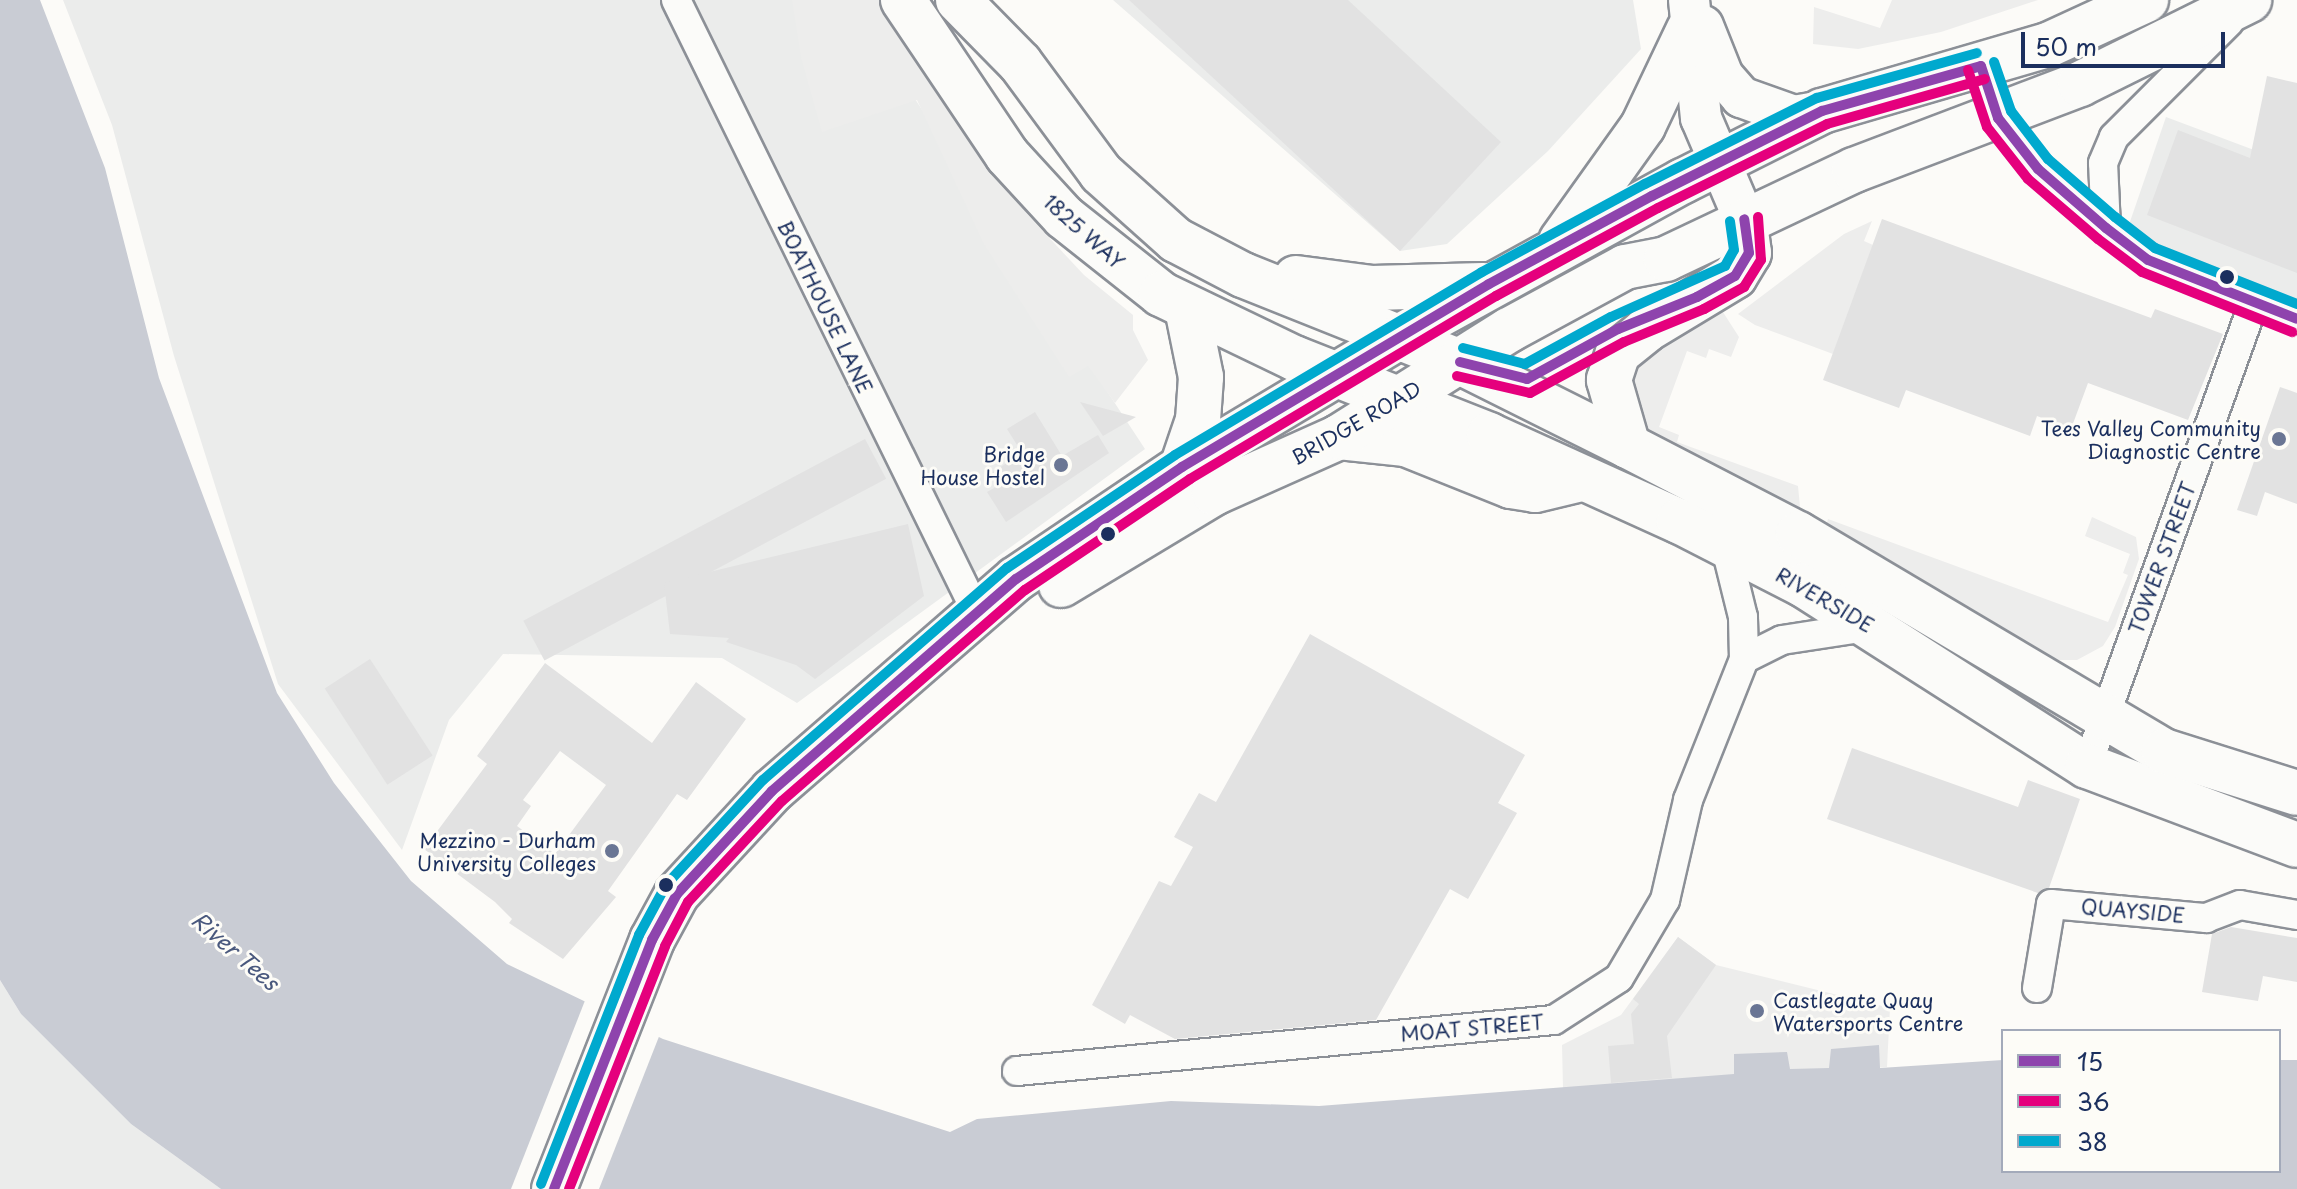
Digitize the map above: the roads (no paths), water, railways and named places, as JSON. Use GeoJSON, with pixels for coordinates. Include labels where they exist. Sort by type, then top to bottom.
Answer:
{"type":"FeatureCollection","features":[{"type":"Feature","properties":{"kind":"main road","name":"1825 WAY"},"geometry":{"type":"LineString","coordinates":[[903,0],[1007,155],[1045,197],[1119,265],[1187,308],[1341,375]]}},
{"type":"Feature","properties":{"kind":"main road"},"geometry":{"type":"LineString","coordinates":[[958,0],[1020,63],[1101,173],[1176,240],[1243,275],[1399,337]]}},
{"type":"Feature","properties":{"kind":"main road","name":"BRIDGE ROAD"},"geometry":{"type":"LineString","coordinates":[[554,1189],[633,986],[677,894],[761,802],[1016,579],[1182,467],[1341,375],[1399,337],[1489,284],[1722,162],[1822,111],[2048,45],[2146,0]]}},
{"type":"Feature","properties":{"kind":"main road","name":"BRIDGE ROAD"},"geometry":{"type":"LineString","coordinates":[[977,613],[1049,592],[1214,493],[1339,437],[1460,362],[1625,267],[1666,259],[1744,219],[1780,208],[1854,170],[1998,118],[2080,84],[2251,0]]}},
{"type":"Feature","properties":{"kind":"main road"},"geometry":{"type":"LineString","coordinates":[[1553,252],[1643,126],[1690,10]]}},
{"type":"Feature","properties":{"kind":"main road"},"geometry":{"type":"LineString","coordinates":[[1628,446],[1609,380],[1618,353],[1646,330],[1735,276],[1749,253],[1744,219]]}},
{"type":"Feature","properties":{"kind":"main road"},"geometry":{"type":"LineString","coordinates":[[1243,275],[1372,288],[1489,284]]}},
{"type":"Feature","properties":{"kind":"main road"},"geometry":{"type":"LineString","coordinates":[[1182,467],[1198,420],[1201,377],[1187,308]]}},
{"type":"Feature","properties":{"kind":"main road","name":"RIVERSIDE"},"geometry":{"type":"LineString","coordinates":[[1399,337],[1460,362],[1798,534],[2164,751],[2297,793]]}},
{"type":"Feature","properties":{"kind":"main road","name":"RIVERSIDE"},"geometry":{"type":"LineString","coordinates":[[1341,375],[1725,544],[1872,626],[2087,766],[2297,845]]}},
{"type":"Feature","properties":{"kind":"main road"},"geometry":{"type":"LineString","coordinates":[[1339,437],[1406,444],[1511,486],[1535,490],[1581,479]]}},
{"type":"Feature","properties":{"kind":"street","name":"BOATHOUSE LANE"},"geometry":{"type":"LineString","coordinates":[[676,0],[977,613]]}},
{"type":"Feature","properties":{"kind":"street"},"geometry":{"type":"LineString","coordinates":[[2106,228],[2103,163],[2114,137],[2251,0]]}},
{"type":"Feature","properties":{"kind":"street"},"geometry":{"type":"LineString","coordinates":[[1690,10],[1723,76],[1741,97],[1794,116],[1822,111]]}},
{"type":"Feature","properties":{"kind":"street"},"geometry":{"type":"LineString","coordinates":[[1690,10],[1701,118],[1744,219]]}},
{"type":"Feature","properties":{"kind":"street"},"geometry":{"type":"LineString","coordinates":[[1981,66],[1998,118],[2038,169],[2106,228],[2148,260],[2297,319]]}},
{"type":"Feature","properties":{"kind":"street","name":"TOWER STREET"},"geometry":{"type":"LineString","coordinates":[[2087,766],[2253,304]]}},
{"type":"Feature","properties":{"kind":"street","name":"MOAT STREET"},"geometry":{"type":"LineString","coordinates":[[1017,1071],[1554,1020],[1619,978],[1665,900],[1688,800],[1744,659],[1743,617],[1725,544]]}},
{"type":"Feature","properties":{"kind":"street"},"geometry":{"type":"LineString","coordinates":[[1744,659],[1782,640],[1872,626]]}},
{"type":"Feature","properties":{"kind":"street","name":"QUAYSIDE"},"geometry":{"type":"LineString","coordinates":[[2037,988],[2051,904],[2206,918],[2240,905],[2297,915]]}},
{"type":"Feature","properties":{"kind":"water","name":"River Tees"},"geometry":{"type":"Polygon","coordinates":[[[0,0],[40,0],[105,168],[159,378],[277,693],[334,783],[411,881],[507,964],[663,1039],[950,1132],[977,1119],[1171,1101],[1319,1106],[1734,1074],[1734,1054],[1787,1052],[1790,1069],[1829,1068],[1831,1049],[1879,1045],[1880,1068],[2001,1060],[2001,1173],[2281,1173],[2281,1060],[2297,1060],[2297,1189],[221,1189],[131,1124],[21,1014],[0,980],[0,0]]]}},
{"type":"Feature","properties":{"kind":"place","name":"Tees Valley Community Diagnostic Centre"},"geometry":{"type":"Point","coordinates":[2279,439]}},
{"type":"Feature","properties":{"kind":"place","name":"Bridge House Hostel"},"geometry":{"type":"Point","coordinates":[1061,465]}},
{"type":"Feature","properties":{"kind":"place","name":"Mezzino - Durham University Colleges"},"geometry":{"type":"Point","coordinates":[612,851]}},
{"type":"Feature","properties":{"kind":"place","name":"Castlegate Quay Watersports Centre"},"geometry":{"type":"Point","coordinates":[1757,1011]}}]}
